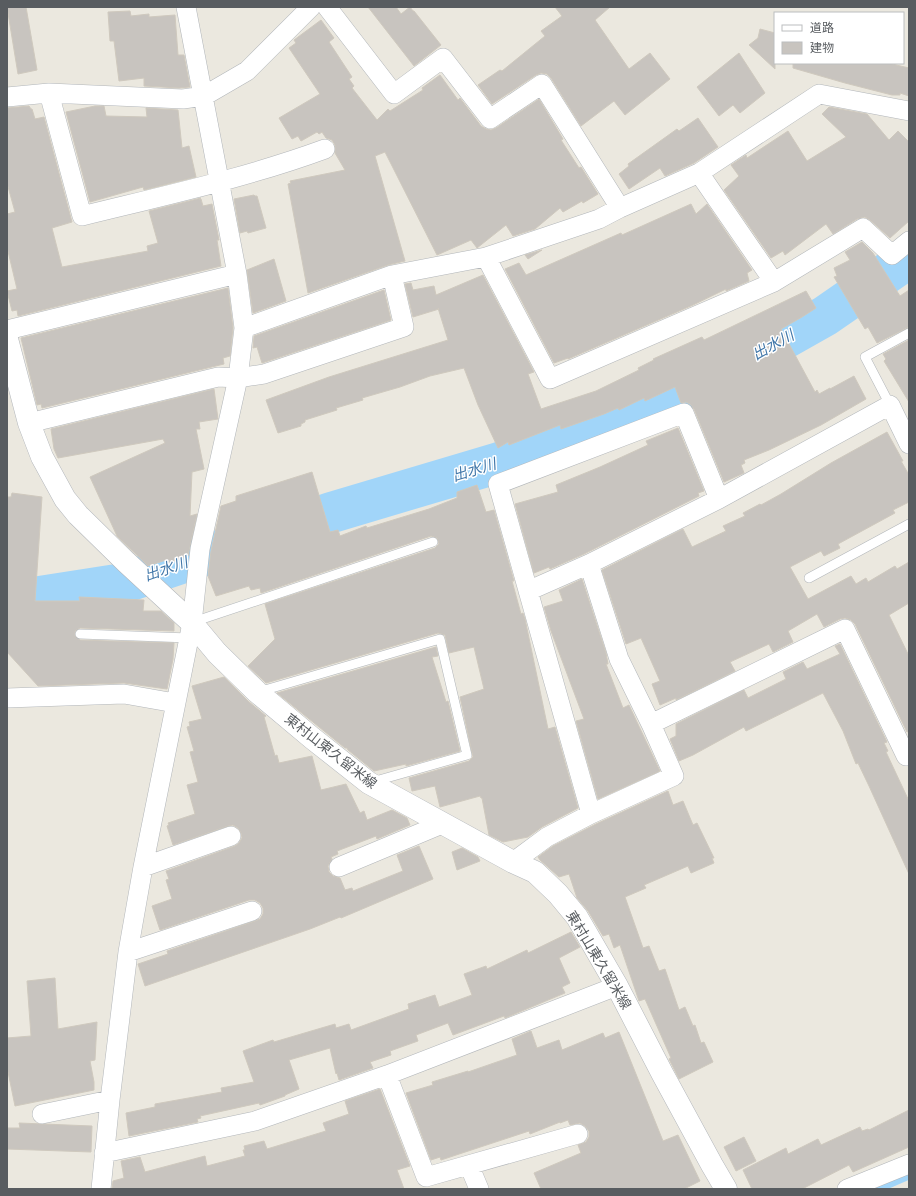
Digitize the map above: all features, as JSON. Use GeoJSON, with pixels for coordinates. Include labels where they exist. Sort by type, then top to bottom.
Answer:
{"type":"FeatureCollection","features":[{"type":"Feature","properties":{"kind":"main road","name":"東村山東久留米線"},"geometry":{"type":"LineString","coordinates":[[7,339],[29,423],[42,457],[65,498],[78,515],[149,583],[190,630],[217,653],[257,692],[368,783],[513,862],[535,872],[558,894],[577,917],[617,986],[694,1132],[726,1189]]}},
{"type":"Feature","properties":{"kind":"street"},"geometry":{"type":"LineString","coordinates":[[101,1189],[128,952],[143,866],[190,630],[199,558],[238,378],[244,328],[237,274],[186,7]]}},
{"type":"Feature","properties":{"kind":"street"},"geometry":{"type":"LineString","coordinates":[[7,95],[49,93],[183,99],[204,96],[247,71],[311,7]]}},
{"type":"Feature","properties":{"kind":"street"},"geometry":{"type":"LineString","coordinates":[[327,7],[394,94],[443,58],[490,119],[542,84],[620,208]]}},
{"type":"Feature","properties":{"kind":"street"},"geometry":{"type":"LineString","coordinates":[[49,93],[82,216],[219,182],[288,162],[325,149]]}},
{"type":"Feature","properties":{"kind":"street"},"geometry":{"type":"LineString","coordinates":[[244,328],[392,275],[486,257],[599,219],[620,208],[699,174],[819,94],[909,111]]}},
{"type":"Feature","properties":{"kind":"street"},"geometry":{"type":"LineString","coordinates":[[699,174],[774,282]]}},
{"type":"Feature","properties":{"kind":"street"},"geometry":{"type":"LineString","coordinates":[[486,257],[550,379],[774,282],[863,228],[892,255],[909,241]]}},
{"type":"Feature","properties":{"kind":"street"},"geometry":{"type":"LineString","coordinates":[[7,330],[237,274]]}},
{"type":"Feature","properties":{"kind":"street"},"geometry":{"type":"LineString","coordinates":[[29,423],[218,377],[238,378],[264,374],[404,327],[392,275]]}},
{"type":"Feature","properties":{"kind":"street"},"geometry":{"type":"LineString","coordinates":[[528,591],[589,564],[719,499],[890,406],[909,444]]}},
{"type":"Feature","properties":{"kind":"street"},"geometry":{"type":"LineString","coordinates":[[591,814],[498,484],[684,413],[719,499]]}},
{"type":"Feature","properties":{"kind":"street"},"geometry":{"type":"LineString","coordinates":[[513,862],[547,837],[591,814],[674,776],[651,724],[619,659],[589,564]]}},
{"type":"Feature","properties":{"kind":"street"},"geometry":{"type":"LineString","coordinates":[[651,724],[845,629],[908,758]]}},
{"type":"Feature","properties":{"kind":"street"},"geometry":{"type":"LineString","coordinates":[[7,698],[124,694],[175,703]]}},
{"type":"Feature","properties":{"kind":"street"},"geometry":{"type":"LineString","coordinates":[[339,867],[442,824]]}},
{"type":"Feature","properties":{"kind":"street"},"geometry":{"type":"LineString","coordinates":[[143,866],[231,836]]}},
{"type":"Feature","properties":{"kind":"street"},"geometry":{"type":"LineString","coordinates":[[128,952],[252,911]]}},
{"type":"Feature","properties":{"kind":"street"},"geometry":{"type":"LineString","coordinates":[[104,1153],[255,1121],[387,1075],[617,986]]}},
{"type":"Feature","properties":{"kind":"street"},"geometry":{"type":"LineString","coordinates":[[387,1075],[426,1177],[578,1134]]}},
{"type":"Feature","properties":{"kind":"street"},"geometry":{"type":"LineString","coordinates":[[42,1114],[110,1100]]}},
{"type":"Feature","properties":{"kind":"street"},"geometry":{"type":"LineString","coordinates":[[848,1189],[909,1164]]}},
{"type":"Feature","properties":{"kind":"street"},"geometry":{"type":"LineString","coordinates":[[468,1165],[479,1189]]}},
{"type":"Feature","properties":{"kind":"lane"},"geometry":{"type":"LineString","coordinates":[[890,406],[865,357],[909,333]]}},
{"type":"Feature","properties":{"kind":"lane"},"geometry":{"type":"LineString","coordinates":[[809,578],[909,524]]}},
{"type":"Feature","properties":{"kind":"lane"},"geometry":{"type":"LineString","coordinates":[[80,634],[190,630],[433,542]]}},
{"type":"Feature","properties":{"kind":"lane"},"geometry":{"type":"LineString","coordinates":[[257,692],[440,639],[467,756],[368,783]]}},
{"type":"Feature","properties":{"kind":"building"},"geometry":{"type":"Polygon","coordinates":[[[7,7],[26,7],[37,70],[18,74],[7,7]]]}},
{"type":"Feature","properties":{"kind":"building"},"geometry":{"type":"Polygon","coordinates":[[[368,7],[396,7],[401,14],[410,7],[441,45],[414,66],[368,7]]]}},
{"type":"Feature","properties":{"kind":"building"},"geometry":{"type":"Polygon","coordinates":[[[555,7],[610,7],[595,20],[629,69],[650,53],[670,79],[625,115],[614,101],[581,126],[547,74],[541,73],[536,75],[492,104],[478,85],[500,70],[502,71],[545,36],[541,31],[562,16],[555,7]]]}},
{"type":"Feature","properties":{"kind":"building"},"geometry":{"type":"Polygon","coordinates":[[[130,11],[131,16],[149,14],[149,17],[175,15],[178,55],[184,55],[190,87],[179,88],[144,86],[144,78],[119,81],[114,41],[110,41],[108,12],[130,11]]]}},
{"type":"Feature","properties":{"kind":"building"},"geometry":{"type":"Polygon","coordinates":[[[321,20],[334,38],[329,42],[352,77],[349,79],[354,86],[352,88],[377,120],[388,109],[390,111],[423,90],[422,88],[440,75],[458,100],[460,98],[481,126],[486,129],[491,130],[496,128],[539,99],[563,139],[561,140],[579,168],[581,167],[598,194],[563,212],[560,208],[535,229],[513,236],[506,225],[477,248],[471,240],[437,255],[385,152],[375,156],[405,261],[388,265],[308,293],[288,184],[291,183],[290,181],[345,170],[335,153],[335,145],[332,140],[326,138],[322,132],[319,134],[317,132],[301,141],[298,136],[292,139],[279,118],[320,94],[289,48],[296,43],[294,40],[321,20]]]}},
{"type":"Feature","properties":{"kind":"building"},"geometry":{"type":"Polygon","coordinates":[[[760,29],[774,33],[775,69],[749,45],[758,38],[760,29]]]}},
{"type":"Feature","properties":{"kind":"building"},"geometry":{"type":"Polygon","coordinates":[[[739,53],[765,93],[740,113],[733,105],[719,116],[697,87],[739,53]]]}},
{"type":"Feature","properties":{"kind":"building"},"geometry":{"type":"Polygon","coordinates":[[[793,64],[892,64],[909,68],[909,96],[900,93],[900,95],[892,95],[793,68],[793,64]]]}},
{"type":"Feature","properties":{"kind":"building"},"geometry":{"type":"Polygon","coordinates":[[[29,106],[32,109],[35,119],[44,117],[72,222],[52,228],[62,267],[148,251],[147,246],[158,243],[149,211],[201,198],[199,199],[201,199],[203,206],[212,204],[219,240],[217,240],[221,266],[18,316],[17,310],[12,311],[7,291],[17,289],[7,247],[7,214],[15,212],[7,183],[7,108],[29,106]]]}},
{"type":"Feature","properties":{"kind":"building"},"geometry":{"type":"Polygon","coordinates":[[[95,106],[104,106],[106,116],[147,117],[146,108],[178,110],[182,148],[189,146],[196,177],[144,190],[143,187],[90,202],[66,112],[95,106]]]}},
{"type":"Feature","properties":{"kind":"building"},"geometry":{"type":"Polygon","coordinates":[[[829,107],[867,114],[889,140],[898,131],[909,142],[909,221],[890,238],[865,217],[857,219],[833,234],[826,224],[785,255],[783,251],[771,258],[724,190],[739,176],[731,165],[746,155],[747,158],[788,131],[807,161],[846,137],[822,114],[829,107]]]}},
{"type":"Feature","properties":{"kind":"building"},"geometry":{"type":"Polygon","coordinates":[[[698,118],[718,147],[694,163],[665,176],[660,168],[629,189],[619,174],[629,166],[628,164],[677,129],[679,131],[698,118]]]}},
{"type":"Feature","properties":{"kind":"building"},"geometry":{"type":"Polygon","coordinates":[[[254,195],[257,196],[266,228],[248,233],[247,231],[240,233],[234,199],[254,195]]]}},
{"type":"Feature","properties":{"kind":"building"},"geometry":{"type":"Polygon","coordinates":[[[691,204],[696,214],[707,204],[752,270],[747,273],[749,281],[726,291],[726,289],[693,305],[568,359],[554,363],[505,269],[519,263],[526,275],[621,233],[622,235],[691,204]]]}},
{"type":"Feature","properties":{"kind":"building"},"geometry":{"type":"Polygon","coordinates":[[[862,242],[873,253],[900,296],[909,290],[909,327],[877,343],[868,327],[865,329],[834,277],[837,276],[834,268],[850,260],[845,252],[862,242]]]}},
{"type":"Feature","properties":{"kind":"building"},"geometry":{"type":"Polygon","coordinates":[[[542,250],[528,259],[525,255],[542,250]]]}},
{"type":"Feature","properties":{"kind":"building"},"geometry":{"type":"Polygon","coordinates":[[[274,259],[286,301],[253,313],[247,270],[274,259]]]}},
{"type":"Feature","properties":{"kind":"building"},"geometry":{"type":"Polygon","coordinates":[[[483,275],[534,372],[528,374],[541,409],[596,391],[639,370],[638,368],[654,360],[653,359],[702,337],[704,340],[806,291],[816,308],[781,329],[815,392],[817,390],[819,394],[854,376],[866,399],[821,425],[769,450],[744,460],[745,463],[741,465],[744,473],[724,482],[694,409],[686,402],[681,403],[675,387],[645,401],[644,398],[619,410],[618,408],[561,429],[560,425],[509,445],[508,442],[498,448],[478,405],[464,368],[430,376],[400,387],[362,398],[363,400],[336,408],[337,410],[305,420],[301,426],[278,433],[266,400],[329,377],[448,340],[438,309],[413,317],[405,284],[411,283],[413,290],[434,286],[436,295],[483,275]]]}},
{"type":"Feature","properties":{"kind":"building"},"geometry":{"type":"Polygon","coordinates":[[[228,288],[233,328],[230,356],[223,358],[224,364],[42,408],[41,404],[37,405],[21,338],[228,288]]]}},
{"type":"Feature","properties":{"kind":"building"},"geometry":{"type":"Polygon","coordinates":[[[384,290],[391,320],[262,363],[257,347],[253,348],[254,336],[384,290]]]}},
{"type":"Feature","properties":{"kind":"building"},"geometry":{"type":"Polygon","coordinates":[[[909,340],[909,402],[884,361],[886,359],[883,354],[909,340]]]}},
{"type":"Feature","properties":{"kind":"building"},"geometry":{"type":"Polygon","coordinates":[[[214,389],[218,419],[199,422],[200,429],[196,429],[204,469],[192,472],[190,516],[197,514],[188,556],[167,564],[166,560],[148,566],[117,536],[90,477],[165,443],[163,439],[58,458],[54,449],[51,429],[214,389]]]}},
{"type":"Feature","properties":{"kind":"building"},"geometry":{"type":"Polygon","coordinates":[[[678,428],[704,491],[698,493],[699,496],[584,554],[550,569],[549,567],[534,573],[515,504],[558,492],[556,485],[648,445],[646,441],[678,428]]]}},
{"type":"Feature","properties":{"kind":"building"},"geometry":{"type":"Polygon","coordinates":[[[887,432],[909,475],[909,502],[893,510],[895,513],[838,544],[840,548],[824,556],[821,551],[790,567],[808,599],[851,576],[856,584],[866,578],[868,582],[895,566],[897,569],[909,562],[909,603],[889,615],[909,656],[909,731],[907,732],[855,624],[851,620],[845,618],[824,627],[817,614],[788,631],[793,642],[773,652],[769,644],[730,662],[735,671],[676,700],[676,698],[660,705],[652,684],[660,681],[641,638],[626,644],[602,570],[683,529],[692,547],[726,531],[723,526],[745,516],[743,513],[781,494],[831,463],[887,432]]]}},
{"type":"Feature","properties":{"kind":"building"},"geometry":{"type":"Polygon","coordinates":[[[312,472],[330,532],[338,530],[340,536],[366,526],[367,528],[429,509],[457,498],[457,492],[477,485],[486,512],[494,510],[514,581],[512,581],[521,614],[523,613],[525,619],[548,729],[555,727],[578,808],[542,827],[528,837],[503,842],[489,835],[482,798],[480,796],[440,807],[435,786],[412,791],[409,778],[469,761],[473,757],[460,697],[484,689],[474,647],[449,653],[445,635],[438,633],[266,683],[248,666],[275,639],[265,604],[435,548],[439,544],[437,538],[431,536],[261,593],[260,588],[251,590],[249,586],[216,596],[208,576],[211,551],[221,506],[236,501],[236,496],[312,472]]]}},
{"type":"Feature","properties":{"kind":"building"},"geometry":{"type":"Polygon","coordinates":[[[12,493],[42,497],[35,601],[80,601],[79,597],[144,600],[143,611],[161,611],[174,623],[174,631],[80,628],[75,631],[75,636],[80,640],[174,643],[173,659],[167,689],[124,683],[38,686],[7,652],[7,497],[11,497],[12,493]]]}},
{"type":"Feature","properties":{"kind":"building"},"geometry":{"type":"Polygon","coordinates":[[[582,579],[606,653],[608,664],[606,664],[623,708],[629,705],[660,771],[598,799],[576,721],[584,719],[551,631],[544,607],[563,601],[559,590],[582,579]]]}},
{"type":"Feature","properties":{"kind":"building"},"geometry":{"type":"Polygon","coordinates":[[[840,644],[887,742],[884,743],[888,751],[886,752],[909,801],[909,874],[858,763],[856,764],[843,731],[823,693],[746,731],[744,727],[679,761],[670,739],[676,736],[676,724],[744,690],[748,698],[786,679],[783,672],[803,662],[807,669],[840,654],[835,646],[840,644]]]}},
{"type":"Feature","properties":{"kind":"building"},"geometry":{"type":"Polygon","coordinates":[[[436,647],[438,656],[432,657],[446,702],[448,701],[460,751],[406,766],[406,764],[374,771],[277,693],[436,647]]]}},
{"type":"Feature","properties":{"kind":"building"},"geometry":{"type":"Polygon","coordinates":[[[224,677],[248,701],[266,716],[264,717],[275,756],[277,755],[279,763],[312,756],[321,790],[346,784],[360,813],[364,811],[367,820],[392,810],[407,818],[410,825],[377,839],[376,836],[337,851],[338,854],[331,857],[332,859],[328,866],[329,872],[333,876],[340,878],[345,890],[352,888],[353,891],[403,871],[397,855],[419,846],[433,879],[341,918],[340,917],[310,929],[145,986],[138,964],[168,954],[167,951],[260,919],[263,914],[263,908],[260,903],[255,900],[249,900],[160,930],[152,906],[172,899],[166,880],[169,879],[166,871],[235,846],[242,838],[238,828],[233,825],[173,845],[167,826],[169,825],[168,823],[195,814],[187,785],[198,782],[190,752],[194,751],[187,727],[190,726],[189,722],[202,719],[192,686],[224,677]]]}},
{"type":"Feature","properties":{"kind":"building"},"geometry":{"type":"Polygon","coordinates":[[[668,791],[673,805],[683,801],[693,825],[697,823],[714,858],[712,858],[714,863],[691,873],[688,866],[644,885],[646,888],[625,897],[643,948],[649,946],[659,971],[665,969],[679,1010],[685,1007],[693,1026],[695,1025],[701,1043],[704,1042],[713,1062],[679,1079],[669,1059],[671,1058],[645,999],[639,1001],[620,945],[614,948],[609,934],[603,936],[588,911],[577,898],[569,874],[559,877],[538,857],[553,846],[596,824],[668,791]]]}},
{"type":"Feature","properties":{"kind":"building"},"geometry":{"type":"Polygon","coordinates":[[[462,848],[478,857],[480,861],[457,870],[452,852],[462,848]]]}},
{"type":"Feature","properties":{"kind":"building"},"geometry":{"type":"Polygon","coordinates":[[[571,932],[580,947],[559,958],[570,983],[562,987],[565,993],[505,1018],[504,1016],[453,1035],[448,1023],[416,1035],[418,1041],[390,1051],[391,1055],[370,1062],[373,1068],[339,1080],[337,1073],[336,1074],[330,1048],[289,1060],[299,1089],[285,1096],[260,1105],[259,1103],[200,1116],[201,1118],[197,1119],[198,1122],[129,1136],[126,1113],[155,1107],[155,1104],[222,1092],[221,1088],[254,1082],[243,1051],[273,1040],[274,1042],[335,1024],[336,1028],[349,1024],[351,1030],[409,1009],[408,1004],[435,995],[439,1007],[472,995],[464,974],[486,966],[487,969],[527,950],[528,953],[571,932]]]}},
{"type":"Feature","properties":{"kind":"building"},"geometry":{"type":"Polygon","coordinates":[[[55,978],[58,1029],[97,1022],[95,1060],[90,1061],[94,1090],[15,1106],[7,1067],[7,1038],[31,1036],[27,981],[55,978]]]}},
{"type":"Feature","properties":{"kind":"building"},"geometry":{"type":"Polygon","coordinates":[[[531,1031],[537,1048],[559,1040],[562,1050],[603,1033],[605,1038],[619,1032],[663,1141],[678,1135],[700,1181],[684,1189],[541,1189],[534,1173],[581,1153],[578,1145],[586,1142],[589,1137],[589,1131],[585,1126],[580,1123],[570,1125],[568,1120],[530,1134],[529,1131],[441,1160],[440,1157],[431,1160],[406,1093],[433,1085],[432,1082],[468,1072],[517,1055],[512,1039],[531,1031]]]}},
{"type":"Feature","properties":{"kind":"building"},"geometry":{"type":"Polygon","coordinates":[[[380,1089],[410,1166],[397,1170],[404,1189],[112,1189],[113,1181],[124,1178],[121,1161],[140,1157],[145,1172],[205,1156],[207,1166],[245,1156],[243,1150],[245,1150],[244,1146],[264,1141],[267,1149],[326,1131],[323,1123],[349,1114],[345,1101],[380,1089]]]}},
{"type":"Feature","properties":{"kind":"building"},"geometry":{"type":"Polygon","coordinates":[[[909,1110],[909,1147],[853,1172],[849,1165],[802,1189],[752,1189],[743,1170],[786,1148],[788,1154],[818,1139],[821,1145],[860,1127],[862,1131],[869,1130],[909,1110]]]}},
{"type":"Feature","properties":{"kind":"building"},"geometry":{"type":"Polygon","coordinates":[[[19,1123],[92,1126],[91,1152],[7,1149],[7,1128],[20,1128],[19,1123]]]}},
{"type":"Feature","properties":{"kind":"building"},"geometry":{"type":"Polygon","coordinates":[[[744,1137],[756,1161],[736,1171],[724,1147],[744,1137]]]}},
{"type":"Feature","properties":{"kind":"waterway","name":"出水川"},"geometry":{"type":"LineString","coordinates":[[7,594],[30,598],[120,584],[330,513],[498,463],[722,374],[825,316],[909,258]]}},
{"type":"Feature","properties":{"kind":"waterway"},"geometry":{"type":"LineString","coordinates":[[879,1189],[909,1176]]}}]}
